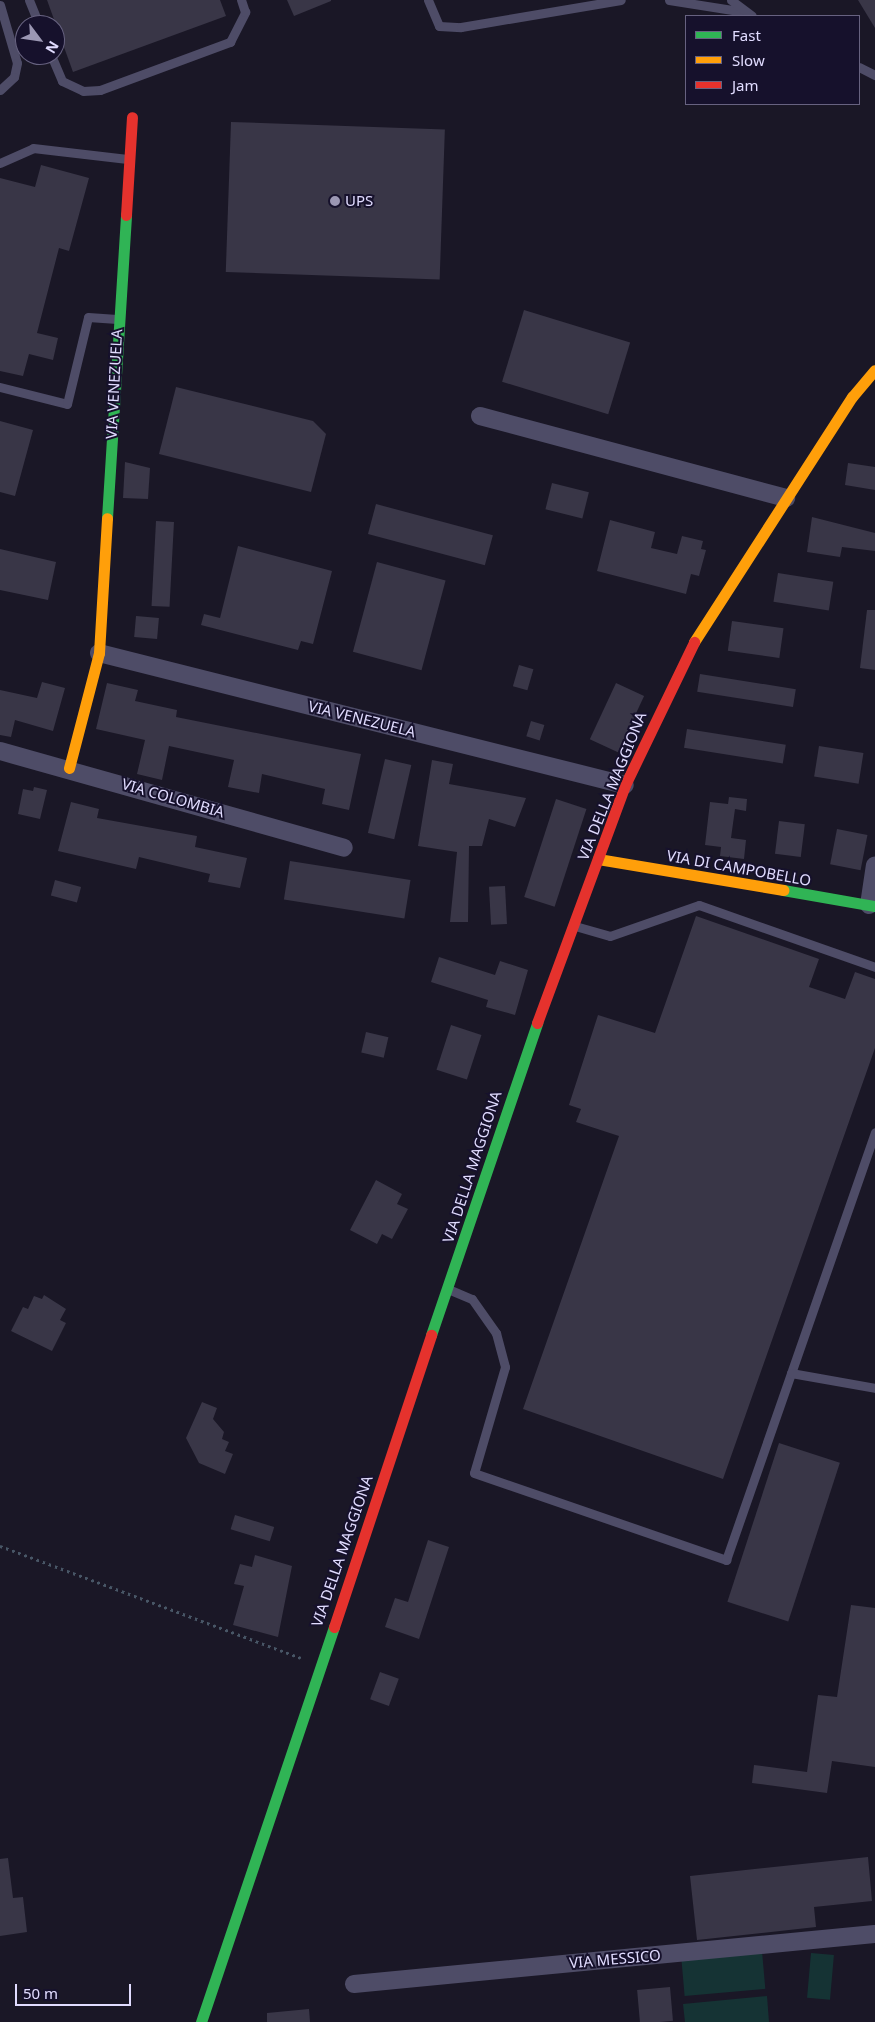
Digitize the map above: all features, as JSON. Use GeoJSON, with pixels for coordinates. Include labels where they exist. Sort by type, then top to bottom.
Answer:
{"type":"FeatureCollection","features":[{"type":"Feature","properties":{"kind":"street","name":"VIA VENEZUELA"},"geometry":{"type":"LineString","coordinates":[[70,768],[99,652],[117,320],[132,116]]}},
{"type":"Feature","properties":{"kind":"street","name":"VIA DELLA MAGGIONA"},"geometry":{"type":"LineString","coordinates":[[201,2022],[319,1665],[448,1288],[573,925],[625,785],[685,656],[786,498],[875,370]]}},
{"type":"Feature","properties":{"kind":"street"},"geometry":{"type":"LineString","coordinates":[[480,416],[786,498]]}},
{"type":"Feature","properties":{"kind":"street","name":"VIA VENEZUELA"},"geometry":{"type":"LineString","coordinates":[[99,652],[625,785]]}},
{"type":"Feature","properties":{"kind":"street","name":"VIA COLOMBIA"},"geometry":{"type":"LineString","coordinates":[[0,751],[70,768],[344,848]]}},
{"type":"Feature","properties":{"kind":"street","name":"VIA DI CAMPOBELLO"},"geometry":{"type":"LineString","coordinates":[[598,859],[872,906]]}},
{"type":"Feature","properties":{"kind":"street"},"geometry":{"type":"LineString","coordinates":[[872,906],[875,866]]}},
{"type":"Feature","properties":{"kind":"street","name":"VIA MESSICO"},"geometry":{"type":"LineString","coordinates":[[354,1984],[875,1934]]}},
{"type":"Feature","properties":{"kind":"lane"},"geometry":{"type":"LineString","coordinates":[[29,0],[35,15]]}},
{"type":"Feature","properties":{"kind":"lane"},"geometry":{"type":"LineString","coordinates":[[55,65],[62,81],[83,91],[100,90],[230,42],[245,12],[242,0]]}},
{"type":"Feature","properties":{"kind":"lane"},"geometry":{"type":"LineString","coordinates":[[428,0],[439,26],[461,27],[621,0]]}},
{"type":"Feature","properties":{"kind":"lane"},"geometry":{"type":"LineString","coordinates":[[668,0],[748,14]]}},
{"type":"Feature","properties":{"kind":"lane"},"geometry":{"type":"LineString","coordinates":[[731,0],[748,14]]}},
{"type":"Feature","properties":{"kind":"lane"},"geometry":{"type":"LineString","coordinates":[[0,5],[17,63],[14,76],[0,90]]}},
{"type":"Feature","properties":{"kind":"lane"},"geometry":{"type":"LineString","coordinates":[[860,68],[875,75]]}},
{"type":"Feature","properties":{"kind":"lane"},"geometry":{"type":"LineString","coordinates":[[0,163],[33,148],[130,160]]}},
{"type":"Feature","properties":{"kind":"lane"},"geometry":{"type":"LineString","coordinates":[[0,387],[67,404],[88,317],[117,320]]}},
{"type":"Feature","properties":{"kind":"lane"},"geometry":{"type":"LineString","coordinates":[[573,925],[610,936],[699,905],[875,967]]}},
{"type":"Feature","properties":{"kind":"lane"},"geometry":{"type":"LineString","coordinates":[[448,1288],[472,1299],[496,1333],[505,1367],[474,1472],[726,1560],[875,1132]]}},
{"type":"Feature","properties":{"kind":"lane"},"geometry":{"type":"LineString","coordinates":[[791,1373],[875,1388]]}},
{"type":"Feature","properties":{"kind":"path"},"geometry":{"type":"LineString","coordinates":[[0,1546],[319,1665]]}},
{"type":"Feature","properties":{"kind":"green space"},"geometry":{"type":"Polygon","coordinates":[[[762,1951],[765,1989],[685,1996],[681,1958],[762,1951]]]}},
{"type":"Feature","properties":{"kind":"green space"},"geometry":{"type":"Polygon","coordinates":[[[811,1953],[834,1955],[830,2000],[807,1998],[811,1953]]]}},
{"type":"Feature","properties":{"kind":"green space"},"geometry":{"type":"Polygon","coordinates":[[[767,1996],[769,2022],[685,2022],[683,2004],[767,1996]]]}},
{"type":"Feature","properties":{"kind":"building"},"geometry":{"type":"Polygon","coordinates":[[[47,0],[220,0],[226,16],[73,72],[65,50],[65,15],[52,15],[47,0]]]}},
{"type":"Feature","properties":{"kind":"building"},"geometry":{"type":"Polygon","coordinates":[[[287,0],[331,0],[331,1],[294,16],[287,0]]]}},
{"type":"Feature","properties":{"kind":"building"},"geometry":{"type":"Polygon","coordinates":[[[858,0],[875,0],[875,28],[858,0]]]}},
{"type":"Feature","properties":{"kind":"building","name":"UPS"},"geometry":{"type":"Polygon","coordinates":[[[231,122],[445,129],[440,279],[226,272],[231,122]]]}},
{"type":"Feature","properties":{"kind":"building"},"geometry":{"type":"Polygon","coordinates":[[[41,165],[89,178],[69,251],[59,248],[37,333],[58,338],[53,360],[29,354],[23,376],[0,371],[0,178],[35,187],[41,165]]]}},
{"type":"Feature","properties":{"kind":"building"},"geometry":{"type":"Polygon","coordinates":[[[524,310],[630,342],[608,414],[502,382],[524,310]]]}},
{"type":"Feature","properties":{"kind":"building"},"geometry":{"type":"Polygon","coordinates":[[[176,387],[313,421],[326,434],[311,492],[159,454],[176,387]]]}},
{"type":"Feature","properties":{"kind":"building"},"geometry":{"type":"Polygon","coordinates":[[[0,421],[33,430],[15,496],[0,492],[0,421]]]}},
{"type":"Feature","properties":{"kind":"building"},"geometry":{"type":"Polygon","coordinates":[[[125,462],[150,468],[148,499],[123,498],[125,462]]]}},
{"type":"Feature","properties":{"kind":"building"},"geometry":{"type":"Polygon","coordinates":[[[848,463],[875,467],[875,490],[845,485],[848,463]]]}},
{"type":"Feature","properties":{"kind":"building"},"geometry":{"type":"Polygon","coordinates":[[[552,483],[589,492],[582,518],[545,509],[552,483]]]}},
{"type":"Feature","properties":{"kind":"building"},"geometry":{"type":"Polygon","coordinates":[[[376,504],[493,535],[485,565],[368,534],[376,504]]]}},
{"type":"Feature","properties":{"kind":"building"},"geometry":{"type":"Polygon","coordinates":[[[812,517],[875,533],[875,551],[842,547],[840,557],[807,552],[812,517]]]}},
{"type":"Feature","properties":{"kind":"building"},"geometry":{"type":"Polygon","coordinates":[[[610,520],[655,532],[651,548],[677,554],[682,536],[703,541],[701,549],[706,550],[699,576],[691,574],[686,594],[597,571],[610,520]]]}},
{"type":"Feature","properties":{"kind":"building"},"geometry":{"type":"Polygon","coordinates":[[[156,521],[174,522],[170,607],[152,606],[156,521]]]}},
{"type":"Feature","properties":{"kind":"building"},"geometry":{"type":"Polygon","coordinates":[[[238,546],[332,571],[313,644],[301,641],[298,650],[201,625],[204,614],[220,618],[238,546]]]}},
{"type":"Feature","properties":{"kind":"building"},"geometry":{"type":"Polygon","coordinates":[[[0,549],[56,562],[48,600],[0,590],[0,549]]]}},
{"type":"Feature","properties":{"kind":"building"},"geometry":{"type":"Polygon","coordinates":[[[377,562],[446,580],[422,670],[353,652],[377,562]]]}},
{"type":"Feature","properties":{"kind":"building"},"geometry":{"type":"Polygon","coordinates":[[[778,573],[833,582],[829,610],[773,602],[778,573]]]}},
{"type":"Feature","properties":{"kind":"building"},"geometry":{"type":"Polygon","coordinates":[[[867,610],[875,610],[875,670],[860,668],[867,610]]]}},
{"type":"Feature","properties":{"kind":"building"},"geometry":{"type":"Polygon","coordinates":[[[136,616],[159,618],[157,639],[134,637],[136,616]]]}},
{"type":"Feature","properties":{"kind":"building"},"geometry":{"type":"Polygon","coordinates":[[[732,621],[783,628],[779,658],[728,651],[732,621]]]}},
{"type":"Feature","properties":{"kind":"building"},"geometry":{"type":"Polygon","coordinates":[[[519,665],[533,669],[527,690],[513,686],[519,665]]]}},
{"type":"Feature","properties":{"kind":"building"},"geometry":{"type":"Polygon","coordinates":[[[700,674],[796,689],[793,707],[697,692],[700,674]]]}},
{"type":"Feature","properties":{"kind":"building"},"geometry":{"type":"Polygon","coordinates":[[[42,682],[65,688],[53,731],[15,720],[11,737],[0,735],[0,690],[37,698],[42,682]]]}},
{"type":"Feature","properties":{"kind":"building"},"geometry":{"type":"Polygon","coordinates":[[[107,683],[138,690],[135,701],[177,710],[176,717],[361,754],[349,810],[322,804],[325,789],[262,774],[259,793],[228,787],[234,760],[169,746],[162,780],[137,774],[145,740],[96,729],[107,683]]]}},
{"type":"Feature","properties":{"kind":"building"},"geometry":{"type":"Polygon","coordinates":[[[616,683],[644,696],[618,752],[590,739],[616,683]]]}},
{"type":"Feature","properties":{"kind":"building"},"geometry":{"type":"Polygon","coordinates":[[[531,721],[544,725],[540,740],[526,736],[531,721]]]}},
{"type":"Feature","properties":{"kind":"building"},"geometry":{"type":"Polygon","coordinates":[[[687,729],[786,745],[783,763],[684,748],[687,729]]]}},
{"type":"Feature","properties":{"kind":"building"},"geometry":{"type":"Polygon","coordinates":[[[819,746],[863,753],[859,784],[814,777],[819,746]]]}},
{"type":"Feature","properties":{"kind":"building"},"geometry":{"type":"Polygon","coordinates":[[[385,759],[411,765],[394,839],[368,833],[385,759]]]}},
{"type":"Feature","properties":{"kind":"building"},"geometry":{"type":"Polygon","coordinates":[[[432,760],[453,764],[449,784],[526,798],[515,827],[489,819],[482,846],[469,846],[468,922],[450,922],[457,852],[418,846],[432,760]]]}},
{"type":"Feature","properties":{"kind":"building"},"geometry":{"type":"Polygon","coordinates":[[[34,787],[47,790],[40,819],[18,814],[23,789],[33,791],[34,787]]]}},
{"type":"Feature","properties":{"kind":"building"},"geometry":{"type":"Polygon","coordinates":[[[729,797],[747,799],[746,811],[735,809],[731,838],[746,840],[744,859],[720,856],[721,847],[705,845],[710,802],[728,804],[729,797]]]}},
{"type":"Feature","properties":{"kind":"building"},"geometry":{"type":"Polygon","coordinates":[[[556,799],[586,809],[555,907],[524,897],[556,799]]]}},
{"type":"Feature","properties":{"kind":"building"},"geometry":{"type":"Polygon","coordinates":[[[71,802],[99,809],[97,818],[197,836],[195,847],[247,858],[240,888],[208,882],[210,874],[139,857],[136,869],[58,851],[71,802]]]}},
{"type":"Feature","properties":{"kind":"building"},"geometry":{"type":"Polygon","coordinates":[[[779,821],[805,824],[801,857],[775,854],[779,821]]]}},
{"type":"Feature","properties":{"kind":"building"},"geometry":{"type":"Polygon","coordinates":[[[837,829],[867,835],[861,870],[830,864],[837,829]]]}},
{"type":"Feature","properties":{"kind":"building"},"geometry":{"type":"Polygon","coordinates":[[[290,861],[410,880],[404,919],[284,900],[290,861]]]}},
{"type":"Feature","properties":{"kind":"building"},"geometry":{"type":"Polygon","coordinates":[[[55,880],[81,887],[77,902],[51,895],[55,880]]]}},
{"type":"Feature","properties":{"kind":"building"},"geometry":{"type":"Polygon","coordinates":[[[505,886],[507,924],[491,925],[489,887],[505,886]]]}},
{"type":"Feature","properties":{"kind":"building"},"geometry":{"type":"Polygon","coordinates":[[[696,916],[819,959],[809,987],[845,999],[855,972],[875,979],[875,1048],[723,1479],[523,1409],[619,1136],[576,1122],[581,1109],[569,1105],[598,1015],[655,1033],[696,916]]]}},
{"type":"Feature","properties":{"kind":"building"},"geometry":{"type":"Polygon","coordinates":[[[439,957],[495,975],[500,961],[528,970],[515,1015],[486,1007],[488,1000],[431,982],[439,957]]]}},
{"type":"Feature","properties":{"kind":"building"},"geometry":{"type":"Polygon","coordinates":[[[451,1025],[481,1035],[467,1080],[436,1070],[451,1025]]]}},
{"type":"Feature","properties":{"kind":"building"},"geometry":{"type":"Polygon","coordinates":[[[366,1032],[388,1037],[384,1058],[361,1052],[366,1032]]]}},
{"type":"Feature","properties":{"kind":"building"},"geometry":{"type":"Polygon","coordinates":[[[376,1180],[402,1194],[397,1204],[408,1209],[392,1239],[382,1234],[377,1244],[350,1230],[376,1180]]]}},
{"type":"Feature","properties":{"kind":"building"},"geometry":{"type":"Polygon","coordinates":[[[44,1295],[66,1309],[60,1320],[66,1323],[52,1351],[11,1331],[23,1307],[28,1309],[34,1296],[42,1299],[44,1295]]]}},
{"type":"Feature","properties":{"kind":"building"},"geometry":{"type":"Polygon","coordinates":[[[202,1402],[217,1408],[213,1419],[224,1432],[222,1439],[229,1442],[225,1451],[233,1454],[225,1474],[199,1463],[186,1438],[202,1402]]]}},
{"type":"Feature","properties":{"kind":"building"},"geometry":{"type":"Polygon","coordinates":[[[779,1443],[840,1463],[788,1622],[727,1602],[779,1443]]]}},
{"type":"Feature","properties":{"kind":"building"},"geometry":{"type":"Polygon","coordinates":[[[235,1515],[274,1527],[270,1541],[231,1529],[235,1515]]]}},
{"type":"Feature","properties":{"kind":"building"},"geometry":{"type":"Polygon","coordinates":[[[428,1540],[449,1547],[419,1639],[385,1627],[395,1598],[408,1602],[428,1540]]]}},
{"type":"Feature","properties":{"kind":"building"},"geometry":{"type":"Polygon","coordinates":[[[255,1555],[292,1566],[278,1637],[233,1625],[244,1586],[234,1584],[240,1564],[252,1567],[255,1555]]]}},
{"type":"Feature","properties":{"kind":"building"},"geometry":{"type":"Polygon","coordinates":[[[851,1605],[875,1608],[875,1767],[832,1761],[827,1793],[752,1783],[754,1765],[807,1772],[818,1695],[837,1697],[851,1605]]]}},
{"type":"Feature","properties":{"kind":"building"},"geometry":{"type":"Polygon","coordinates":[[[380,1672],[399,1679],[389,1706],[370,1699],[380,1672]]]}},
{"type":"Feature","properties":{"kind":"building"},"geometry":{"type":"Polygon","coordinates":[[[868,1857],[872,1901],[814,1907],[816,1927],[697,1940],[690,1876],[868,1857]]]}},
{"type":"Feature","properties":{"kind":"building"},"geometry":{"type":"Polygon","coordinates":[[[8,1858],[13,1898],[23,1897],[27,1932],[0,1936],[0,1859],[8,1858]]]}},
{"type":"Feature","properties":{"kind":"building"},"geometry":{"type":"Polygon","coordinates":[[[670,1987],[673,2021],[640,2022],[637,1990],[670,1987]]]}},
{"type":"Feature","properties":{"kind":"building"},"geometry":{"type":"Polygon","coordinates":[[[309,2009],[310,2022],[267,2022],[267,2013],[309,2009]]]}},
{"type":"Feature","properties":{"kind":"traffic: fast"},"geometry":{"type":"LineString","coordinates":[[107,518],[126,215]]}},
{"type":"Feature","properties":{"kind":"traffic: fast"},"geometry":{"type":"LineString","coordinates":[[783,890],[875,906]]}},
{"type":"Feature","properties":{"kind":"traffic: fast"},"geometry":{"type":"LineString","coordinates":[[431,1335],[537,1023]]}},
{"type":"Feature","properties":{"kind":"traffic: fast"},"geometry":{"type":"LineString","coordinates":[[201,2022],[334,1627]]}},
{"type":"Feature","properties":{"kind":"traffic: slow"},"geometry":{"type":"LineString","coordinates":[[694,642],[852,397],[875,370]]}},
{"type":"Feature","properties":{"kind":"traffic: slow"},"geometry":{"type":"LineString","coordinates":[[69,768],[99,653],[107,518]]}},
{"type":"Feature","properties":{"kind":"traffic: slow"},"geometry":{"type":"LineString","coordinates":[[598,859],[783,890]]}},
{"type":"Feature","properties":{"kind":"traffic: jam"},"geometry":{"type":"LineString","coordinates":[[126,215],[132,117]]}},
{"type":"Feature","properties":{"kind":"traffic: jam"},"geometry":{"type":"LineString","coordinates":[[537,1023],[625,785],[694,642]]}},
{"type":"Feature","properties":{"kind":"traffic: jam"},"geometry":{"type":"LineString","coordinates":[[334,1627],[431,1335]]}},
{"type":"Feature","properties":{"kind":"place","name":"UPS"},"geometry":{"type":"Point","coordinates":[335,201]}}]}
